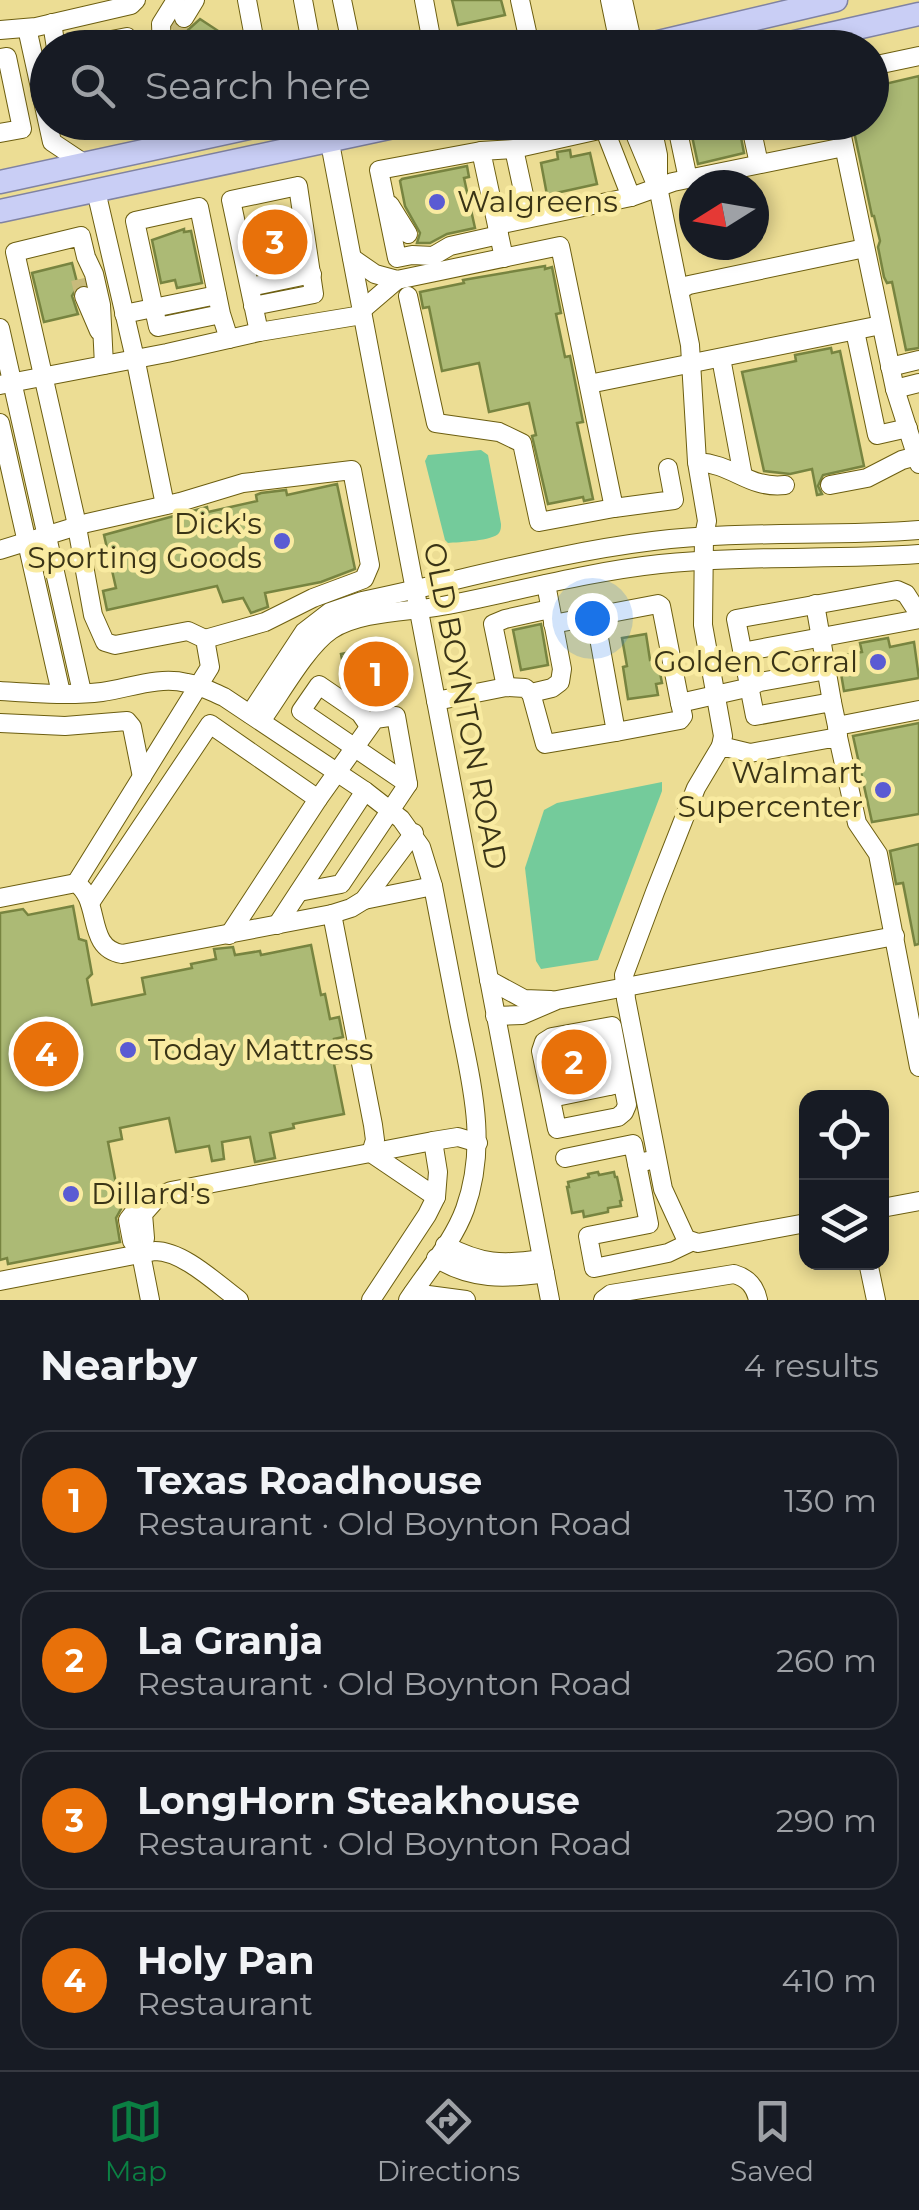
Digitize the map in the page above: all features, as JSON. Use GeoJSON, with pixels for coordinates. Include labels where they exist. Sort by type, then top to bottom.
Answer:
{"type":"FeatureCollection","features":[{"type":"Feature","properties":{"kind":"main road"},"geometry":{"type":"LineString","coordinates":[[719,30],[836,0]]}},
{"type":"Feature","properties":{"kind":"main road"},"geometry":{"type":"LineString","coordinates":[[848,30],[919,14]]}},
{"type":"Feature","properties":{"kind":"main road"},"geometry":{"type":"LineString","coordinates":[[0,182],[195,140]]}},
{"type":"Feature","properties":{"kind":"main road"},"geometry":{"type":"LineString","coordinates":[[0,211],[297,140]]}},
{"type":"Feature","properties":{"kind":"street"},"geometry":{"type":"LineString","coordinates":[[0,30],[132,6],[136,0]]}},
{"type":"Feature","properties":{"kind":"street"},"geometry":{"type":"LineString","coordinates":[[160,30],[176,0]]}},
{"type":"Feature","properties":{"kind":"street"},"geometry":{"type":"LineString","coordinates":[[176,30],[196,0]]}},
{"type":"Feature","properties":{"kind":"street"},"geometry":{"type":"LineString","coordinates":[[247,0],[253,30]]}},
{"type":"Feature","properties":{"kind":"street"},"geometry":{"type":"LineString","coordinates":[[303,0],[309,30]]}},
{"type":"Feature","properties":{"kind":"street"},"geometry":{"type":"LineString","coordinates":[[342,0],[348,30]]}},
{"type":"Feature","properties":{"kind":"street"},"geometry":{"type":"LineString","coordinates":[[424,0],[430,30]]}},
{"type":"Feature","properties":{"kind":"street"},"geometry":{"type":"LineString","coordinates":[[520,0],[527,30]]}},
{"type":"Feature","properties":{"kind":"street"},"geometry":{"type":"LineString","coordinates":[[610,0],[615,30]]}},
{"type":"Feature","properties":{"kind":"street"},"geometry":{"type":"LineString","coordinates":[[624,0],[630,30]]}},
{"type":"Feature","properties":{"kind":"street"},"geometry":{"type":"LineString","coordinates":[[52,23],[53,30]]}},
{"type":"Feature","properties":{"kind":"street"},"geometry":{"type":"LineString","coordinates":[[27,28],[30,37]]}},
{"type":"Feature","properties":{"kind":"street"},"geometry":{"type":"LineString","coordinates":[[0,58],[7,56],[22,129],[0,134]]}},
{"type":"Feature","properties":{"kind":"street"},"geometry":{"type":"LineString","coordinates":[[889,62],[919,56]]}},
{"type":"Feature","properties":{"kind":"street"},"geometry":{"type":"LineString","coordinates":[[52,140],[85,164]]}},
{"type":"Feature","properties":{"kind":"street","name":"OLD BOYNTON ROAD"},"geometry":{"type":"LineString","coordinates":[[330,140],[550,1300]]}},
{"type":"Feature","properties":{"kind":"street"},"geometry":{"type":"LineString","coordinates":[[552,140],[379,170],[396,258],[410,246],[434,264],[504,258],[560,246],[614,508]]}},
{"type":"Feature","properties":{"kind":"street"},"geometry":{"type":"LineString","coordinates":[[609,140],[632,197]]}},
{"type":"Feature","properties":{"kind":"street"},"geometry":{"type":"LineString","coordinates":[[624,1082],[631,1022],[624,975],[690,800],[724,740],[704,625],[707,521],[696,462],[692,363],[658,187],[638,140]]}},
{"type":"Feature","properties":{"kind":"street"},"geometry":{"type":"LineString","coordinates":[[655,140],[658,187]]}},
{"type":"Feature","properties":{"kind":"street"},"geometry":{"type":"LineString","coordinates":[[680,140],[686,170]]}},
{"type":"Feature","properties":{"kind":"street"},"geometry":{"type":"LineString","coordinates":[[754,140],[759,164]]}},
{"type":"Feature","properties":{"kind":"street"},"geometry":{"type":"LineString","coordinates":[[830,485],[867,478],[902,460],[918,460],[895,389],[843,140]]}},
{"type":"Feature","properties":{"kind":"street"},"geometry":{"type":"LineString","coordinates":[[731,170],[844,146]]}},
{"type":"Feature","properties":{"kind":"street"},"geometry":{"type":"LineString","coordinates":[[514,148],[529,218]]}},
{"type":"Feature","properties":{"kind":"street"},"geometry":{"type":"LineString","coordinates":[[481,151],[504,258]]}},
{"type":"Feature","properties":{"kind":"street"},"geometry":{"type":"LineString","coordinates":[[6,384],[362,312],[434,264],[450,246],[529,218],[632,197],[679,181]]}},
{"type":"Feature","properties":{"kind":"street"},"geometry":{"type":"LineString","coordinates":[[154,308],[134,221],[298,186],[312,274],[251,297]]}},
{"type":"Feature","properties":{"kind":"street"},"geometry":{"type":"LineString","coordinates":[[96,191],[165,505]]}},
{"type":"Feature","properties":{"kind":"street"},"geometry":{"type":"LineString","coordinates":[[231,200],[260,332]]}},
{"type":"Feature","properties":{"kind":"street"},"geometry":{"type":"LineString","coordinates":[[199,207],[229,339]]}},
{"type":"Feature","properties":{"kind":"street"},"geometry":{"type":"LineString","coordinates":[[0,550],[76,526],[243,483],[352,470],[370,564],[364,578],[266,622],[205,640],[188,631],[115,645],[105,642],[93,614],[76,526],[14,252],[81,236],[86,285],[101,336]]}},
{"type":"Feature","properties":{"kind":"street"},"geometry":{"type":"LineString","coordinates":[[680,290],[865,248]]}},
{"type":"Feature","properties":{"kind":"street"},"geometry":{"type":"LineString","coordinates":[[352,258],[402,288],[436,423],[498,432],[522,444],[539,522],[674,500],[668,468]]}},
{"type":"Feature","properties":{"kind":"street"},"geometry":{"type":"LineString","coordinates":[[86,285],[94,274],[101,306],[104,364]]}},
{"type":"Feature","properties":{"kind":"street"},"geometry":{"type":"LineString","coordinates":[[124,314],[154,308],[219,305]]}},
{"type":"Feature","properties":{"kind":"street"},"geometry":{"type":"LineString","coordinates":[[589,384],[881,325]]}},
{"type":"Feature","properties":{"kind":"street"},"geometry":{"type":"LineString","coordinates":[[0,328],[6,384],[47,537],[82,692]]}},
{"type":"Feature","properties":{"kind":"street"},"geometry":{"type":"LineString","coordinates":[[854,330],[877,436],[908,428]]}},
{"type":"Feature","properties":{"kind":"street"},"geometry":{"type":"LineString","coordinates":[[720,358],[742,476]]}},
{"type":"Feature","properties":{"kind":"street"},"geometry":{"type":"LineString","coordinates":[[890,367],[919,360]]}},
{"type":"Feature","properties":{"kind":"street"},"geometry":{"type":"LineString","coordinates":[[895,389],[919,383]]}},
{"type":"Feature","properties":{"kind":"street"},"geometry":{"type":"LineString","coordinates":[[0,424],[61,693]]}},
{"type":"Feature","properties":{"kind":"street"},"geometry":{"type":"LineString","coordinates":[[696,462],[719,464],[764,486],[785,485]]}},
{"type":"Feature","properties":{"kind":"street"},"geometry":{"type":"LineString","coordinates":[[256,717],[296,643],[317,621],[343,606],[572,554],[654,541],[919,530]]}},
{"type":"Feature","properties":{"kind":"street"},"geometry":{"type":"LineString","coordinates":[[256,717],[312,648],[331,630],[358,620],[616,570],[703,560],[919,554]]}},
{"type":"Feature","properties":{"kind":"street"},"geometry":{"type":"LineString","coordinates":[[436,701],[552,673],[546,584]]}},
{"type":"Feature","properties":{"kind":"street"},"geometry":{"type":"LineString","coordinates":[[742,652],[919,616],[906,594],[897,590],[736,619],[742,652],[755,716],[832,702]]}},
{"type":"Feature","properties":{"kind":"street"},"geometry":{"type":"LineString","coordinates":[[488,596],[505,684]]}},
{"type":"Feature","properties":{"kind":"street"},"geometry":{"type":"LineString","coordinates":[[493,624],[505,618],[548,615],[594,616],[658,604],[683,716],[680,720],[545,744],[542,699],[560,682],[562,669],[548,615]]}},
{"type":"Feature","properties":{"kind":"street"},"geometry":{"type":"LineString","coordinates":[[815,604],[856,823],[878,854],[919,1067]]}},
{"type":"Feature","properties":{"kind":"street"},"geometry":{"type":"LineString","coordinates":[[594,616],[616,732]]}},
{"type":"Feature","properties":{"kind":"street"},"geometry":{"type":"LineString","coordinates":[[0,898],[76,883],[210,667],[205,640]]}},
{"type":"Feature","properties":{"kind":"street"},"geometry":{"type":"LineString","coordinates":[[680,703],[826,670]]}},
{"type":"Feature","properties":{"kind":"street"},"geometry":{"type":"LineString","coordinates":[[0,692],[102,692],[169,682],[198,686],[256,717],[365,791],[392,810],[414,833],[428,861],[478,1142],[477,1163],[465,1208],[411,1296]]}},
{"type":"Feature","properties":{"kind":"street"},"geometry":{"type":"LineString","coordinates":[[505,684],[531,693],[541,726]]}},
{"type":"Feature","properties":{"kind":"street"},"geometry":{"type":"LineString","coordinates":[[369,726],[360,713],[319,685],[301,711],[408,784]]}},
{"type":"Feature","properties":{"kind":"street"},"geometry":{"type":"LineString","coordinates":[[531,693],[552,688]]}},
{"type":"Feature","properties":{"kind":"street"},"geometry":{"type":"LineString","coordinates":[[721,746],[750,753],[919,710]]}},
{"type":"Feature","properties":{"kind":"street"},"geometry":{"type":"LineString","coordinates":[[229,935],[369,726],[375,719],[396,716],[408,784],[341,884],[299,892]]}},
{"type":"Feature","properties":{"kind":"street"},"geometry":{"type":"LineString","coordinates":[[0,723],[65,726],[127,721],[132,727],[142,776]]}},
{"type":"Feature","properties":{"kind":"street"},"geometry":{"type":"LineString","coordinates":[[90,902],[210,724],[318,799]]}},
{"type":"Feature","properties":{"kind":"street"},"geometry":{"type":"LineString","coordinates":[[277,925],[365,791]]}},
{"type":"Feature","properties":{"kind":"street"},"geometry":{"type":"LineString","coordinates":[[76,883],[87,892],[103,945],[112,953],[138,952],[352,908],[364,900],[414,833]]}},
{"type":"Feature","properties":{"kind":"street"},"geometry":{"type":"LineString","coordinates":[[364,900],[433,886]]}},
{"type":"Feature","properties":{"kind":"street"},"geometry":{"type":"LineString","coordinates":[[332,914],[373,1125],[375,1140],[371,1154]]}},
{"type":"Feature","properties":{"kind":"street"},"geometry":{"type":"LineString","coordinates":[[488,980],[524,999],[556,1000],[895,936]]}},
{"type":"Feature","properties":{"kind":"street"},"geometry":{"type":"LineString","coordinates":[[495,1016],[522,1016],[556,1000]]}},
{"type":"Feature","properties":{"kind":"street"},"geometry":{"type":"LineString","coordinates":[[612,1026],[624,1082],[624,1112],[618,1117],[557,1129],[542,1059],[544,1042],[552,1037],[631,1022]]}},
{"type":"Feature","properties":{"kind":"street"},"geometry":{"type":"LineString","coordinates":[[542,1059],[548,1051],[605,1042],[613,1072],[624,1082],[657,1161],[666,1200],[691,1242]]}},
{"type":"Feature","properties":{"kind":"street"},"geometry":{"type":"LineString","coordinates":[[550,1098],[624,1082]]}},
{"type":"Feature","properties":{"kind":"street"},"geometry":{"type":"LineString","coordinates":[[150,1300],[141,1254],[144,1214],[159,1196],[432,1141],[458,1137],[478,1142]]}},
{"type":"Feature","properties":{"kind":"street"},"geometry":{"type":"LineString","coordinates":[[371,1300],[436,1197],[438,1172],[432,1141]]}},
{"type":"Feature","properties":{"kind":"street"},"geometry":{"type":"LineString","coordinates":[[565,1158],[633,1144],[649,1224],[588,1236],[594,1268],[668,1253],[691,1242],[799,1224]]}},
{"type":"Feature","properties":{"kind":"street"},"geometry":{"type":"LineString","coordinates":[[371,1154],[436,1197]]}},
{"type":"Feature","properties":{"kind":"street"},"geometry":{"type":"LineString","coordinates":[[637,1164],[657,1161]]}},
{"type":"Feature","properties":{"kind":"street"},"geometry":{"type":"LineString","coordinates":[[889,1207],[919,1201]]}},
{"type":"Feature","properties":{"kind":"street"},"geometry":{"type":"LineString","coordinates":[[0,1281],[164,1251],[176,1255],[239,1300]]}},
{"type":"Feature","properties":{"kind":"street"},"geometry":{"type":"LineString","coordinates":[[441,1252],[448,1266],[480,1276],[499,1278],[543,1266]]}},
{"type":"Feature","properties":{"kind":"street"},"geometry":{"type":"LineString","coordinates":[[870,1270],[876,1300]]}},
{"type":"Feature","properties":{"kind":"street"},"geometry":{"type":"LineString","coordinates":[[603,1300],[611,1294],[734,1274],[749,1281],[758,1300]]}},
{"type":"Feature","properties":{"kind":"street"},"geometry":{"type":"LineString","coordinates":[[411,1296],[466,1300]]}},
{"type":"Feature","properties":{"kind":"shaded area"},"geometry":{"type":"Polygon","coordinates":[[[481,450],[488,455],[500,531],[490,538],[448,543],[425,461],[428,455],[481,450]]]}},
{"type":"Feature","properties":{"kind":"shaded area"},"geometry":{"type":"Polygon","coordinates":[[[662,782],[662,791],[598,960],[541,969],[536,961],[525,868],[544,810],[557,803],[662,782]]]}},
{"type":"Feature","properties":{"kind":"building"},"geometry":{"type":"Polygon","coordinates":[[[452,0],[501,0],[505,15],[458,25],[452,0]]]}},
{"type":"Feature","properties":{"kind":"building"},"geometry":{"type":"Polygon","coordinates":[[[200,19],[217,30],[183,30],[200,19]]]}},
{"type":"Feature","properties":{"kind":"building"},"geometry":{"type":"Polygon","coordinates":[[[919,76],[919,348],[906,350],[892,282],[887,283],[884,277],[880,241],[856,140],[889,140],[889,83],[919,76]]]}},
{"type":"Feature","properties":{"kind":"building"},"geometry":{"type":"Polygon","coordinates":[[[693,140],[741,140],[744,153],[698,164],[693,140]]]}},
{"type":"Feature","properties":{"kind":"building"},"geometry":{"type":"Polygon","coordinates":[[[570,150],[571,157],[590,153],[597,184],[547,195],[541,163],[558,159],[557,152],[570,150]]]}},
{"type":"Feature","properties":{"kind":"building","name":"Walgreens"},"geometry":{"type":"Polygon","coordinates":[[[467,166],[469,177],[464,178],[475,228],[447,234],[430,243],[417,243],[420,233],[405,206],[400,181],[467,166]]]}},
{"type":"Feature","properties":{"kind":"building"},"geometry":{"type":"Polygon","coordinates":[[[288,213],[295,252],[288,254],[289,259],[257,260],[249,225],[288,213]]]}},
{"type":"Feature","properties":{"kind":"building"},"geometry":{"type":"Polygon","coordinates":[[[184,229],[191,231],[202,283],[177,288],[175,280],[161,283],[152,240],[184,229]]]}},
{"type":"Feature","properties":{"kind":"building"},"geometry":{"type":"Polygon","coordinates":[[[72,263],[78,286],[72,296],[78,314],[44,322],[32,273],[72,263]]]}},
{"type":"Feature","properties":{"kind":"building"},"geometry":{"type":"Polygon","coordinates":[[[552,267],[561,313],[556,314],[565,357],[570,356],[583,422],[577,423],[593,499],[584,501],[583,497],[548,504],[532,436],[536,435],[529,403],[489,412],[479,363],[442,371],[429,307],[423,308],[420,292],[552,267]]]}},
{"type":"Feature","properties":{"kind":"building"},"geometry":{"type":"Polygon","coordinates":[[[831,348],[832,353],[840,351],[864,466],[823,475],[818,486],[822,494],[817,495],[812,469],[790,474],[764,471],[742,372],[796,361],[795,355],[831,348]]]}},
{"type":"Feature","properties":{"kind":"building"},"geometry":{"type":"Polygon","coordinates":[[[337,484],[355,569],[321,582],[265,593],[268,607],[251,613],[243,598],[223,602],[217,586],[107,610],[103,591],[116,588],[104,535],[207,507],[208,512],[257,501],[256,495],[261,493],[286,490],[287,495],[337,484]]]}},
{"type":"Feature","properties":{"kind":"building"},"geometry":{"type":"Polygon","coordinates":[[[541,624],[548,665],[521,670],[513,630],[541,624]]]}},
{"type":"Feature","properties":{"kind":"building"},"geometry":{"type":"Polygon","coordinates":[[[646,634],[650,660],[657,658],[662,683],[656,684],[658,695],[628,699],[622,638],[646,634]]]}},
{"type":"Feature","properties":{"kind":"building","name":"Golden Corral"},"geometry":{"type":"Polygon","coordinates":[[[888,638],[890,647],[914,642],[919,678],[844,691],[838,656],[862,652],[860,643],[888,638]]]}},
{"type":"Feature","properties":{"kind":"building"},"geometry":{"type":"Polygon","coordinates":[[[392,644],[400,689],[385,692],[386,700],[367,703],[357,696],[352,669],[344,670],[341,654],[392,644]]]}},
{"type":"Feature","properties":{"kind":"building","name":"Walmart Supercenter"},"geometry":{"type":"Polygon","coordinates":[[[919,723],[919,814],[872,822],[853,736],[919,723]]]}},
{"type":"Feature","properties":{"kind":"building","name":"Walmart Supercenter"},"geometry":{"type":"Polygon","coordinates":[[[919,844],[919,944],[915,945],[903,883],[896,884],[890,851],[919,844]]]}},
{"type":"Feature","properties":{"kind":"building"},"geometry":{"type":"Polygon","coordinates":[[[73,906],[79,939],[86,941],[92,1005],[145,994],[142,978],[216,959],[214,949],[233,947],[235,955],[260,951],[261,955],[311,945],[321,995],[325,994],[330,1019],[339,1017],[343,1037],[334,1039],[338,1063],[334,1064],[344,1114],[270,1133],[275,1158],[255,1162],[250,1137],[222,1142],[224,1159],[212,1161],[209,1146],[176,1152],[169,1118],[120,1128],[122,1139],[108,1142],[117,1189],[125,1188],[127,1200],[120,1203],[116,1218],[120,1242],[8,1264],[7,1258],[0,1260],[0,913],[23,909],[28,915],[73,906]]]}},
{"type":"Feature","properties":{"kind":"building"},"geometry":{"type":"Polygon","coordinates":[[[596,1054],[599,1067],[558,1073],[556,1062],[596,1054]]]}},
{"type":"Feature","properties":{"kind":"building"},"geometry":{"type":"Polygon","coordinates":[[[598,1172],[614,1172],[621,1206],[584,1217],[583,1211],[572,1213],[568,1182],[598,1172]]]}},
{"type":"Feature","properties":{"kind":"tunnel"},"geometry":{"type":"LineString","coordinates":[[176,30],[184,18]]}},
{"type":"Feature","properties":{"kind":"tunnel"},"geometry":{"type":"LineString","coordinates":[[80,279],[84,296]]}},
{"type":"Feature","properties":{"kind":"place","name":"Walgreens"},"geometry":{"type":"Point","coordinates":[437,202]}},
{"type":"Feature","properties":{"kind":"place","name":"LongHorn Steakhouse"},"geometry":{"type":"Point","coordinates":[275,242]}},
{"type":"Feature","properties":{"kind":"place","name":"Dick's Sporting Goods"},"geometry":{"type":"Point","coordinates":[282,541]}},
{"type":"Feature","properties":{"kind":"place","name":"Golden Corral"},"geometry":{"type":"Point","coordinates":[878,662]}},
{"type":"Feature","properties":{"kind":"place","name":"Texas Roadhouse"},"geometry":{"type":"Point","coordinates":[376,674]}},
{"type":"Feature","properties":{"kind":"place","name":"Walmart Supercenter"},"geometry":{"type":"Point","coordinates":[883,790]}},
{"type":"Feature","properties":{"kind":"place","name":"Today Mattress"},"geometry":{"type":"Point","coordinates":[128,1050]}},
{"type":"Feature","properties":{"kind":"place","name":"Holy Pan"},"geometry":{"type":"Point","coordinates":[46,1054]}},
{"type":"Feature","properties":{"kind":"place","name":"La Granja"},"geometry":{"type":"Point","coordinates":[574,1062]}},
{"type":"Feature","properties":{"kind":"place","name":"Dillard's"},"geometry":{"type":"Point","coordinates":[71,1194]}}]}
